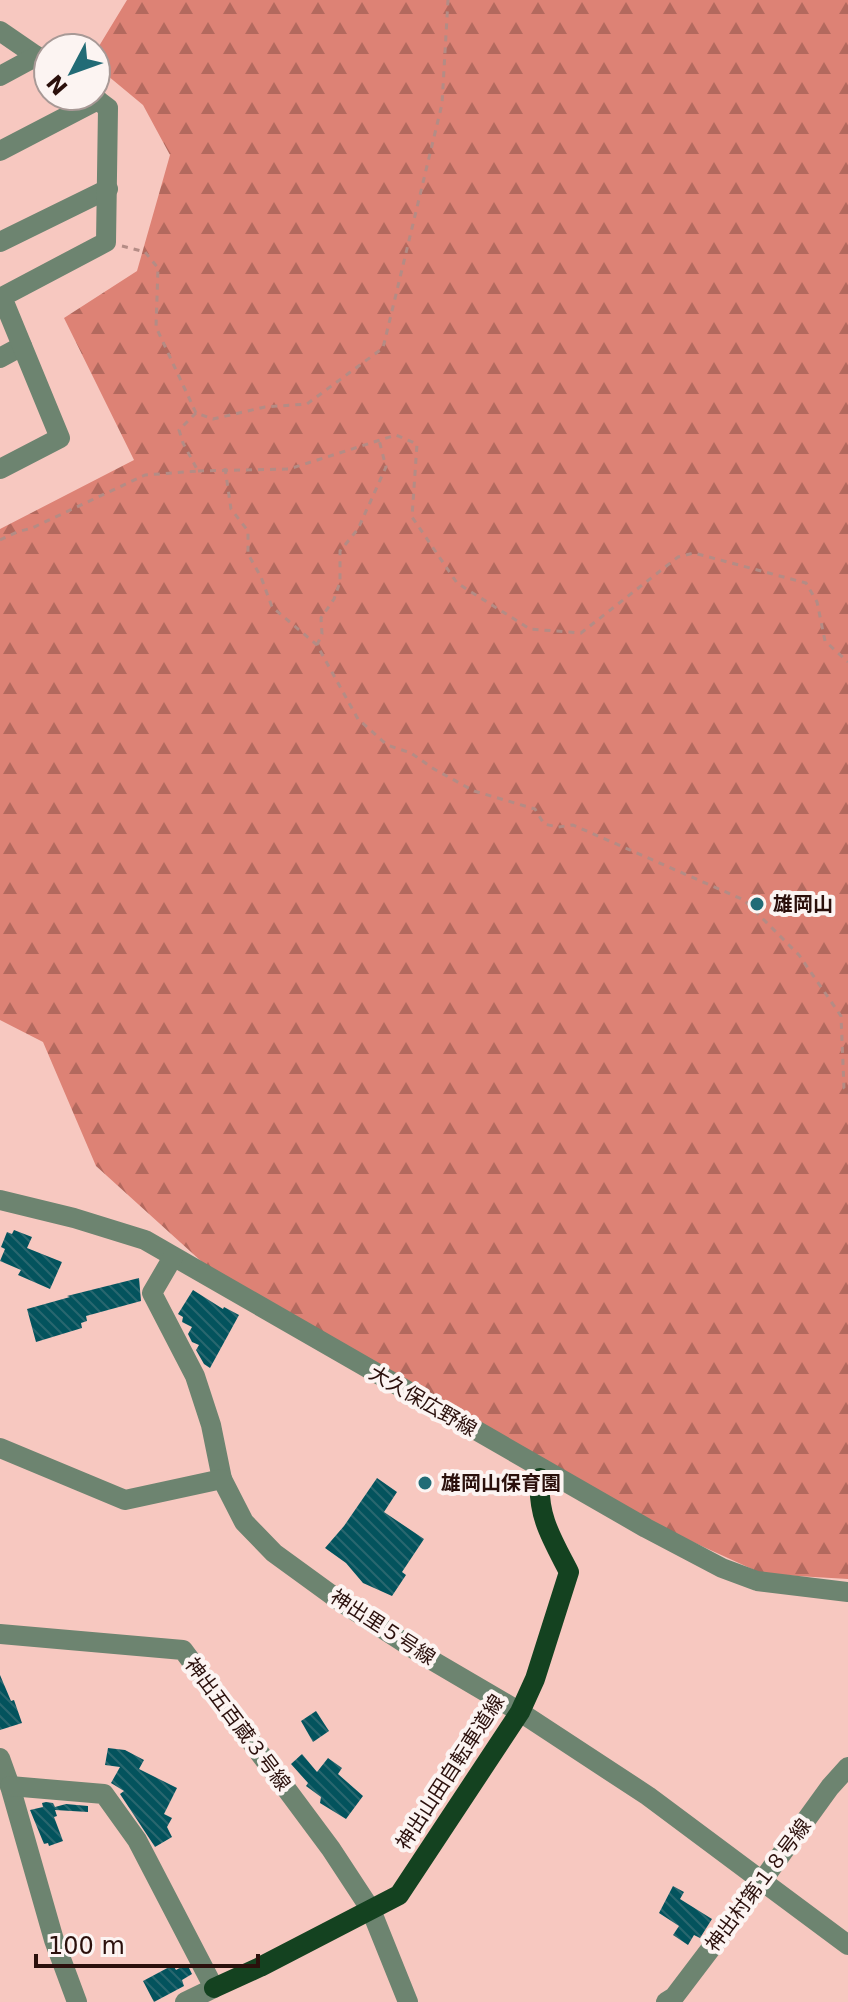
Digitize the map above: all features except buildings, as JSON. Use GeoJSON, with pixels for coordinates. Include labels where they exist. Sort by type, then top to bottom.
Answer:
{"type":"FeatureCollection","features":[{"type":"Feature","properties":{"kind":"main road","name":"神出山田自転車道線"},"geometry":{"type":"LineString","coordinates":[[214,1988],[399,1895],[520,1712],[535,1679],[569,1572],[544,1523],[538,1498],[539,1472]]}},
{"type":"Feature","properties":{"kind":"street"},"geometry":{"type":"LineString","coordinates":[[0,31],[32,53]]}},
{"type":"Feature","properties":{"kind":"street"},"geometry":{"type":"LineString","coordinates":[[0,76],[32,64]]}},
{"type":"Feature","properties":{"kind":"street"},"geometry":{"type":"LineString","coordinates":[[0,151],[70,112]]}},
{"type":"Feature","properties":{"kind":"street"},"geometry":{"type":"LineString","coordinates":[[0,469],[60,438],[2,297],[106,242],[108,112]]}},
{"type":"Feature","properties":{"kind":"street"},"geometry":{"type":"LineString","coordinates":[[0,242],[108,189]]}},
{"type":"Feature","properties":{"kind":"street"},"geometry":{"type":"LineString","coordinates":[[0,358],[22,346]]}},
{"type":"Feature","properties":{"kind":"street","name":"大久保広野線"},"geometry":{"type":"LineString","coordinates":[[0,1200],[145,1240],[539,1472],[722,1568],[757,1581],[848,1592]]}},
{"type":"Feature","properties":{"kind":"street","name":"神出里５号線"},"geometry":{"type":"LineString","coordinates":[[173,1257],[152,1293],[195,1376],[211,1425],[222,1479],[244,1522],[274,1553],[340,1601],[520,1712],[648,1796],[848,1945]]}},
{"type":"Feature","properties":{"kind":"street"},"geometry":{"type":"LineString","coordinates":[[0,1448],[125,1500],[222,1479]]}},
{"type":"Feature","properties":{"kind":"street","name":"神出五百蔵３号線"},"geometry":{"type":"LineString","coordinates":[[0,1634],[183,1650],[331,1849],[371,1910],[408,2002]]}},
{"type":"Feature","properties":{"kind":"street"},"geometry":{"type":"LineString","coordinates":[[0,1758],[54,1940],[77,2002]]}},
{"type":"Feature","properties":{"kind":"street","name":"神出村第１８号線"},"geometry":{"type":"LineString","coordinates":[[666,2002],[674,1997],[848,1767]]}},
{"type":"Feature","properties":{"kind":"street"},"geometry":{"type":"LineString","coordinates":[[10,1786],[104,1794],[137,1840],[214,1988],[185,2002]]}},
{"type":"Feature","properties":{"kind":"path"},"geometry":{"type":"LineString","coordinates":[[106,242],[145,252],[158,268],[156,327],[196,413],[213,419],[265,407],[307,404],[383,348],[442,104],[448,0]]}},
{"type":"Feature","properties":{"kind":"path"},"geometry":{"type":"LineString","coordinates":[[196,413],[179,430],[198,471]]}},
{"type":"Feature","properties":{"kind":"path"},"geometry":{"type":"LineString","coordinates":[[0,540],[145,475],[225,468],[289,469],[396,435],[417,444],[412,517],[457,583],[530,629],[581,633],[678,557],[694,553],[806,583],[817,602],[825,641],[848,662]]}},
{"type":"Feature","properties":{"kind":"path"},"geometry":{"type":"LineString","coordinates":[[317,645],[322,634],[321,618],[334,599],[340,582],[340,551],[358,529],[386,467],[379,440]]}},
{"type":"Feature","properties":{"kind":"path"},"geometry":{"type":"LineString","coordinates":[[225,468],[231,509],[248,531],[248,554],[272,607],[317,645],[358,719],[387,745],[411,753],[474,791],[535,809],[544,824],[558,827],[573,825],[744,900],[799,955],[841,1016],[844,1088],[848,1094]]}},
{"type":"Feature","properties":{"kind":"green space"},"geometry":{"type":"Polygon","coordinates":[[[127,0],[848,0],[848,1579],[763,1574],[651,1523],[212,1271],[96,1166],[43,1042],[0,1020],[0,529],[134,460],[64,318],[137,271],[170,155],[143,105],[112,79],[112,32],[108,32],[127,0]]]}},
{"type":"Feature","properties":{"kind":"place","name":"雄岡山"},"geometry":{"type":"Point","coordinates":[757,904]}},
{"type":"Feature","properties":{"kind":"place","name":"雄岡山保育園"},"geometry":{"type":"Point","coordinates":[425,1483]}}]}
